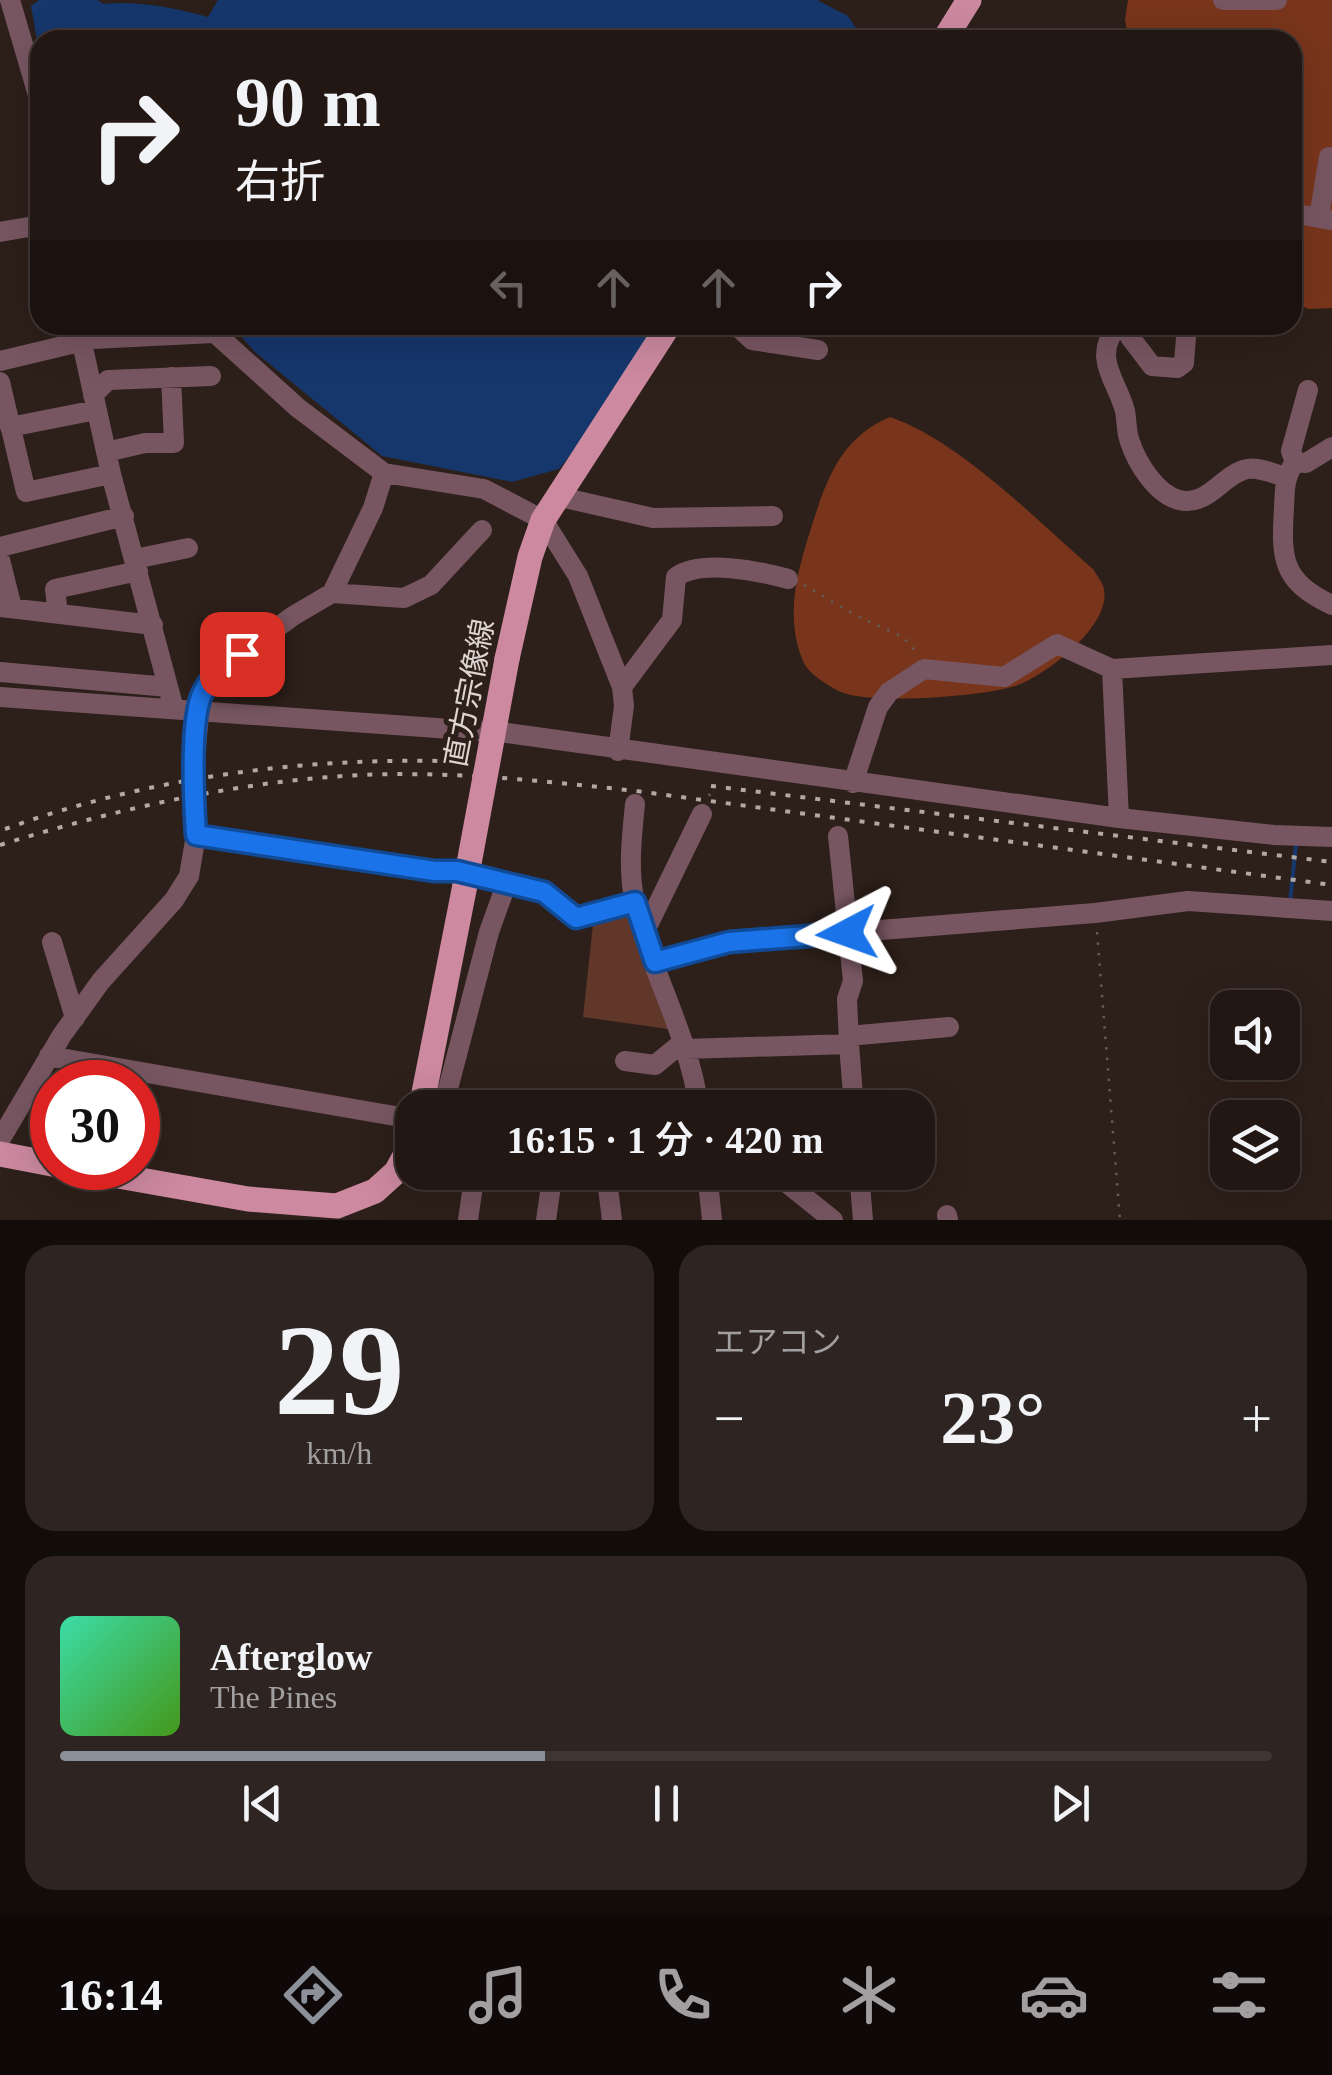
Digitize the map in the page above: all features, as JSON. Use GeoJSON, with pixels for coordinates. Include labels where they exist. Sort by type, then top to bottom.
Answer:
{"type":"FeatureCollection","features":[{"type":"Feature","properties":{"kind":"main road"},"geometry":{"type":"LineString","coordinates":[[950,30],[969,0]]}},
{"type":"Feature","properties":{"kind":"main road","name":"直方宗像線"},"geometry":{"type":"LineString","coordinates":[[425,1090],[530,557],[556,496],[662,335]]}},
{"type":"Feature","properties":{"kind":"main road"},"geometry":{"type":"LineString","coordinates":[[0,1154],[30,1160]]}},
{"type":"Feature","properties":{"kind":"main road"},"geometry":{"type":"LineString","coordinates":[[160,1183],[346,1212],[395,1173]]}},
{"type":"Feature","properties":{"kind":"street"},"geometry":{"type":"LineString","coordinates":[[1223,0],[1277,0]]}},
{"type":"Feature","properties":{"kind":"street"},"geometry":{"type":"LineString","coordinates":[[15,2],[30,62]]}},
{"type":"Feature","properties":{"kind":"street"},"geometry":{"type":"LineString","coordinates":[[1326,219],[1329,157]]}},
{"type":"Feature","properties":{"kind":"street"},"geometry":{"type":"LineString","coordinates":[[0,232],[30,227]]}},
{"type":"Feature","properties":{"kind":"street"},"geometry":{"type":"LineString","coordinates":[[0,361],[74,335]]}},
{"type":"Feature","properties":{"kind":"street"},"geometry":{"type":"LineString","coordinates":[[80,335],[111,474],[174,709]]}},
{"type":"Feature","properties":{"kind":"street"},"geometry":{"type":"LineString","coordinates":[[217,335],[298,408],[384,473],[484,489],[543,520],[578,576],[622,687],[624,706],[618,751]]}},
{"type":"Feature","properties":{"kind":"street"},"geometry":{"type":"LineString","coordinates":[[747,335],[752,340],[818,350]]}},
{"type":"Feature","properties":{"kind":"street"},"geometry":{"type":"LineString","coordinates":[[1113,335],[1105,366],[1125,411],[1129,440],[1141,466],[1167,494],[1178,500],[1198,499],[1217,490],[1240,471],[1290,470],[1332,448]]}},
{"type":"Feature","properties":{"kind":"street"},"geometry":{"type":"LineString","coordinates":[[1130,335],[1152,366],[1177,368],[1184,364],[1186,335]]}},
{"type":"Feature","properties":{"kind":"street"},"geometry":{"type":"LineString","coordinates":[[10,428],[95,402],[108,380],[211,376]]}},
{"type":"Feature","properties":{"kind":"street"},"geometry":{"type":"LineString","coordinates":[[106,452],[145,443],[174,442],[171,377]]}},
{"type":"Feature","properties":{"kind":"street"},"geometry":{"type":"LineString","coordinates":[[0,382],[26,492],[111,474]]}},
{"type":"Feature","properties":{"kind":"street"},"geometry":{"type":"LineString","coordinates":[[1308,390],[1291,452],[1282,559],[1295,581],[1332,605]]}},
{"type":"Feature","properties":{"kind":"street"},"geometry":{"type":"LineString","coordinates":[[0,1140],[101,981],[174,900],[189,876],[196,835],[193,778],[201,695],[216,672],[332,593],[374,508],[384,473]]}},
{"type":"Feature","properties":{"kind":"street"},"geometry":{"type":"LineString","coordinates":[[556,496],[653,518],[773,516]]}},
{"type":"Feature","properties":{"kind":"street"},"geometry":{"type":"LineString","coordinates":[[0,547],[124,516]]}},
{"type":"Feature","properties":{"kind":"street"},"geometry":{"type":"LineString","coordinates":[[332,593],[404,598],[431,585],[482,530]]}},
{"type":"Feature","properties":{"kind":"street"},"geometry":{"type":"LineString","coordinates":[[58,614],[55,589],[188,548]]}},
{"type":"Feature","properties":{"kind":"street"},"geometry":{"type":"LineString","coordinates":[[0,560],[6,608],[153,624]]}},
{"type":"Feature","properties":{"kind":"street"},"geometry":{"type":"LineString","coordinates":[[622,687],[672,620],[676,577],[685,570],[750,569],[788,578]]}},
{"type":"Feature","properties":{"kind":"street"},"geometry":{"type":"LineString","coordinates":[[853,782],[878,707],[889,692],[924,669],[1004,676],[1056,644],[1112,669],[1332,655]]}},
{"type":"Feature","properties":{"kind":"street"},"geometry":{"type":"LineString","coordinates":[[1112,669],[1119,818]]}},
{"type":"Feature","properties":{"kind":"street"},"geometry":{"type":"LineString","coordinates":[[0,672],[168,687]]}},
{"type":"Feature","properties":{"kind":"street"},"geometry":{"type":"LineString","coordinates":[[0,697],[507,734],[1119,818],[1274,835],[1332,837]]}},
{"type":"Feature","properties":{"kind":"street"},"geometry":{"type":"LineString","coordinates":[[635,804],[631,858],[635,902],[685,1046],[695,1090]]}},
{"type":"Feature","properties":{"kind":"street"},"geometry":{"type":"LineString","coordinates":[[645,931],[702,814]]}},
{"type":"Feature","properties":{"kind":"street"},"geometry":{"type":"LineString","coordinates":[[196,835],[434,871],[457,871],[544,892],[576,918],[635,902]]}},
{"type":"Feature","properties":{"kind":"street"},"geometry":{"type":"LineString","coordinates":[[838,836],[853,981],[847,998],[852,1090]]}},
{"type":"Feature","properties":{"kind":"street"},"geometry":{"type":"LineString","coordinates":[[448,1090],[489,932],[506,885]]}},
{"type":"Feature","properties":{"kind":"street"},"geometry":{"type":"LineString","coordinates":[[655,962],[729,942],[1095,913],[1188,901],[1332,911]]}},
{"type":"Feature","properties":{"kind":"street"},"geometry":{"type":"LineString","coordinates":[[52,942],[75,1018]]}},
{"type":"Feature","properties":{"kind":"street"},"geometry":{"type":"LineString","coordinates":[[624,1061],[656,1065],[685,1046],[848,1040],[949,1027]]}},
{"type":"Feature","properties":{"kind":"street"},"geometry":{"type":"LineString","coordinates":[[50,1056],[395,1116]]}},
{"type":"Feature","properties":{"kind":"street"},"geometry":{"type":"LineString","coordinates":[[468,1220],[472,1190]]}},
{"type":"Feature","properties":{"kind":"street"},"geometry":{"type":"LineString","coordinates":[[546,1220],[550,1190]]}},
{"type":"Feature","properties":{"kind":"street"},"geometry":{"type":"LineString","coordinates":[[608,1190],[612,1220]]}},
{"type":"Feature","properties":{"kind":"street"},"geometry":{"type":"LineString","coordinates":[[708,1190],[712,1220]]}},
{"type":"Feature","properties":{"kind":"street"},"geometry":{"type":"LineString","coordinates":[[795,1190],[833,1220]]}},
{"type":"Feature","properties":{"kind":"street"},"geometry":{"type":"LineString","coordinates":[[861,1190],[863,1220]]}},
{"type":"Feature","properties":{"kind":"path"},"geometry":{"type":"LineString","coordinates":[[788,578],[903,637],[917,652],[924,669]]}},
{"type":"Feature","properties":{"kind":"path"},"geometry":{"type":"LineString","coordinates":[[702,814],[722,765]]}},
{"type":"Feature","properties":{"kind":"path"},"geometry":{"type":"LineString","coordinates":[[1095,913],[1120,1220]]}},
{"type":"Feature","properties":{"kind":"shaded area"},"geometry":{"type":"Polygon","coordinates":[[[1128,0],[1332,0],[1332,308],[1302,306],[1302,30],[1127,30],[1128,0]]]}},
{"type":"Feature","properties":{"kind":"shaded area"},"geometry":{"type":"Polygon","coordinates":[[[890,417],[916,428],[970,463],[1093,569],[1102,584],[1104,603],[1089,631],[1063,657],[1023,683],[960,695],[877,698],[841,692],[805,665],[795,633],[794,602],[803,554],[820,501],[845,452],[872,426],[890,417]]]}},
{"type":"Feature","properties":{"kind":"shaded area"},"geometry":{"type":"Polygon","coordinates":[[[626,914],[668,1029],[583,1017],[593,924],[626,914]]]}},
{"type":"Feature","properties":{"kind":"water"},"geometry":{"type":"Polygon","coordinates":[[[39,0],[97,0],[104,4],[143,4],[208,17],[218,0],[817,0],[848,16],[857,30],[35,30],[31,6],[39,0]]]}},
{"type":"Feature","properties":{"kind":"water"},"geometry":{"type":"Polygon","coordinates":[[[240,335],[647,335],[646,351],[614,400],[559,469],[512,482],[382,456],[255,352],[240,335]]]}},
{"type":"Feature","properties":{"kind":"waterway"},"geometry":{"type":"LineString","coordinates":[[1290,902],[1296,844]]}},
{"type":"Feature","properties":{"kind":"railway"},"geometry":{"type":"LineString","coordinates":[[5,829],[111,797],[220,775],[331,763],[442,761]]}},
{"type":"Feature","properties":{"kind":"railway"},"geometry":{"type":"LineString","coordinates":[[0,845],[88,820],[224,790],[315,778],[430,774],[636,791],[1332,885]]}},
{"type":"Feature","properties":{"kind":"railway"},"geometry":{"type":"LineString","coordinates":[[711,786],[1332,862]]}},
{"type":"Feature","properties":{"kind":"route"},"geometry":{"type":"LineString","coordinates":[[242,654],[216,672],[201,695],[193,778],[196,835],[434,871],[457,871],[544,892],[576,918],[635,902],[655,962],[729,942],[847,933]]}}]}
